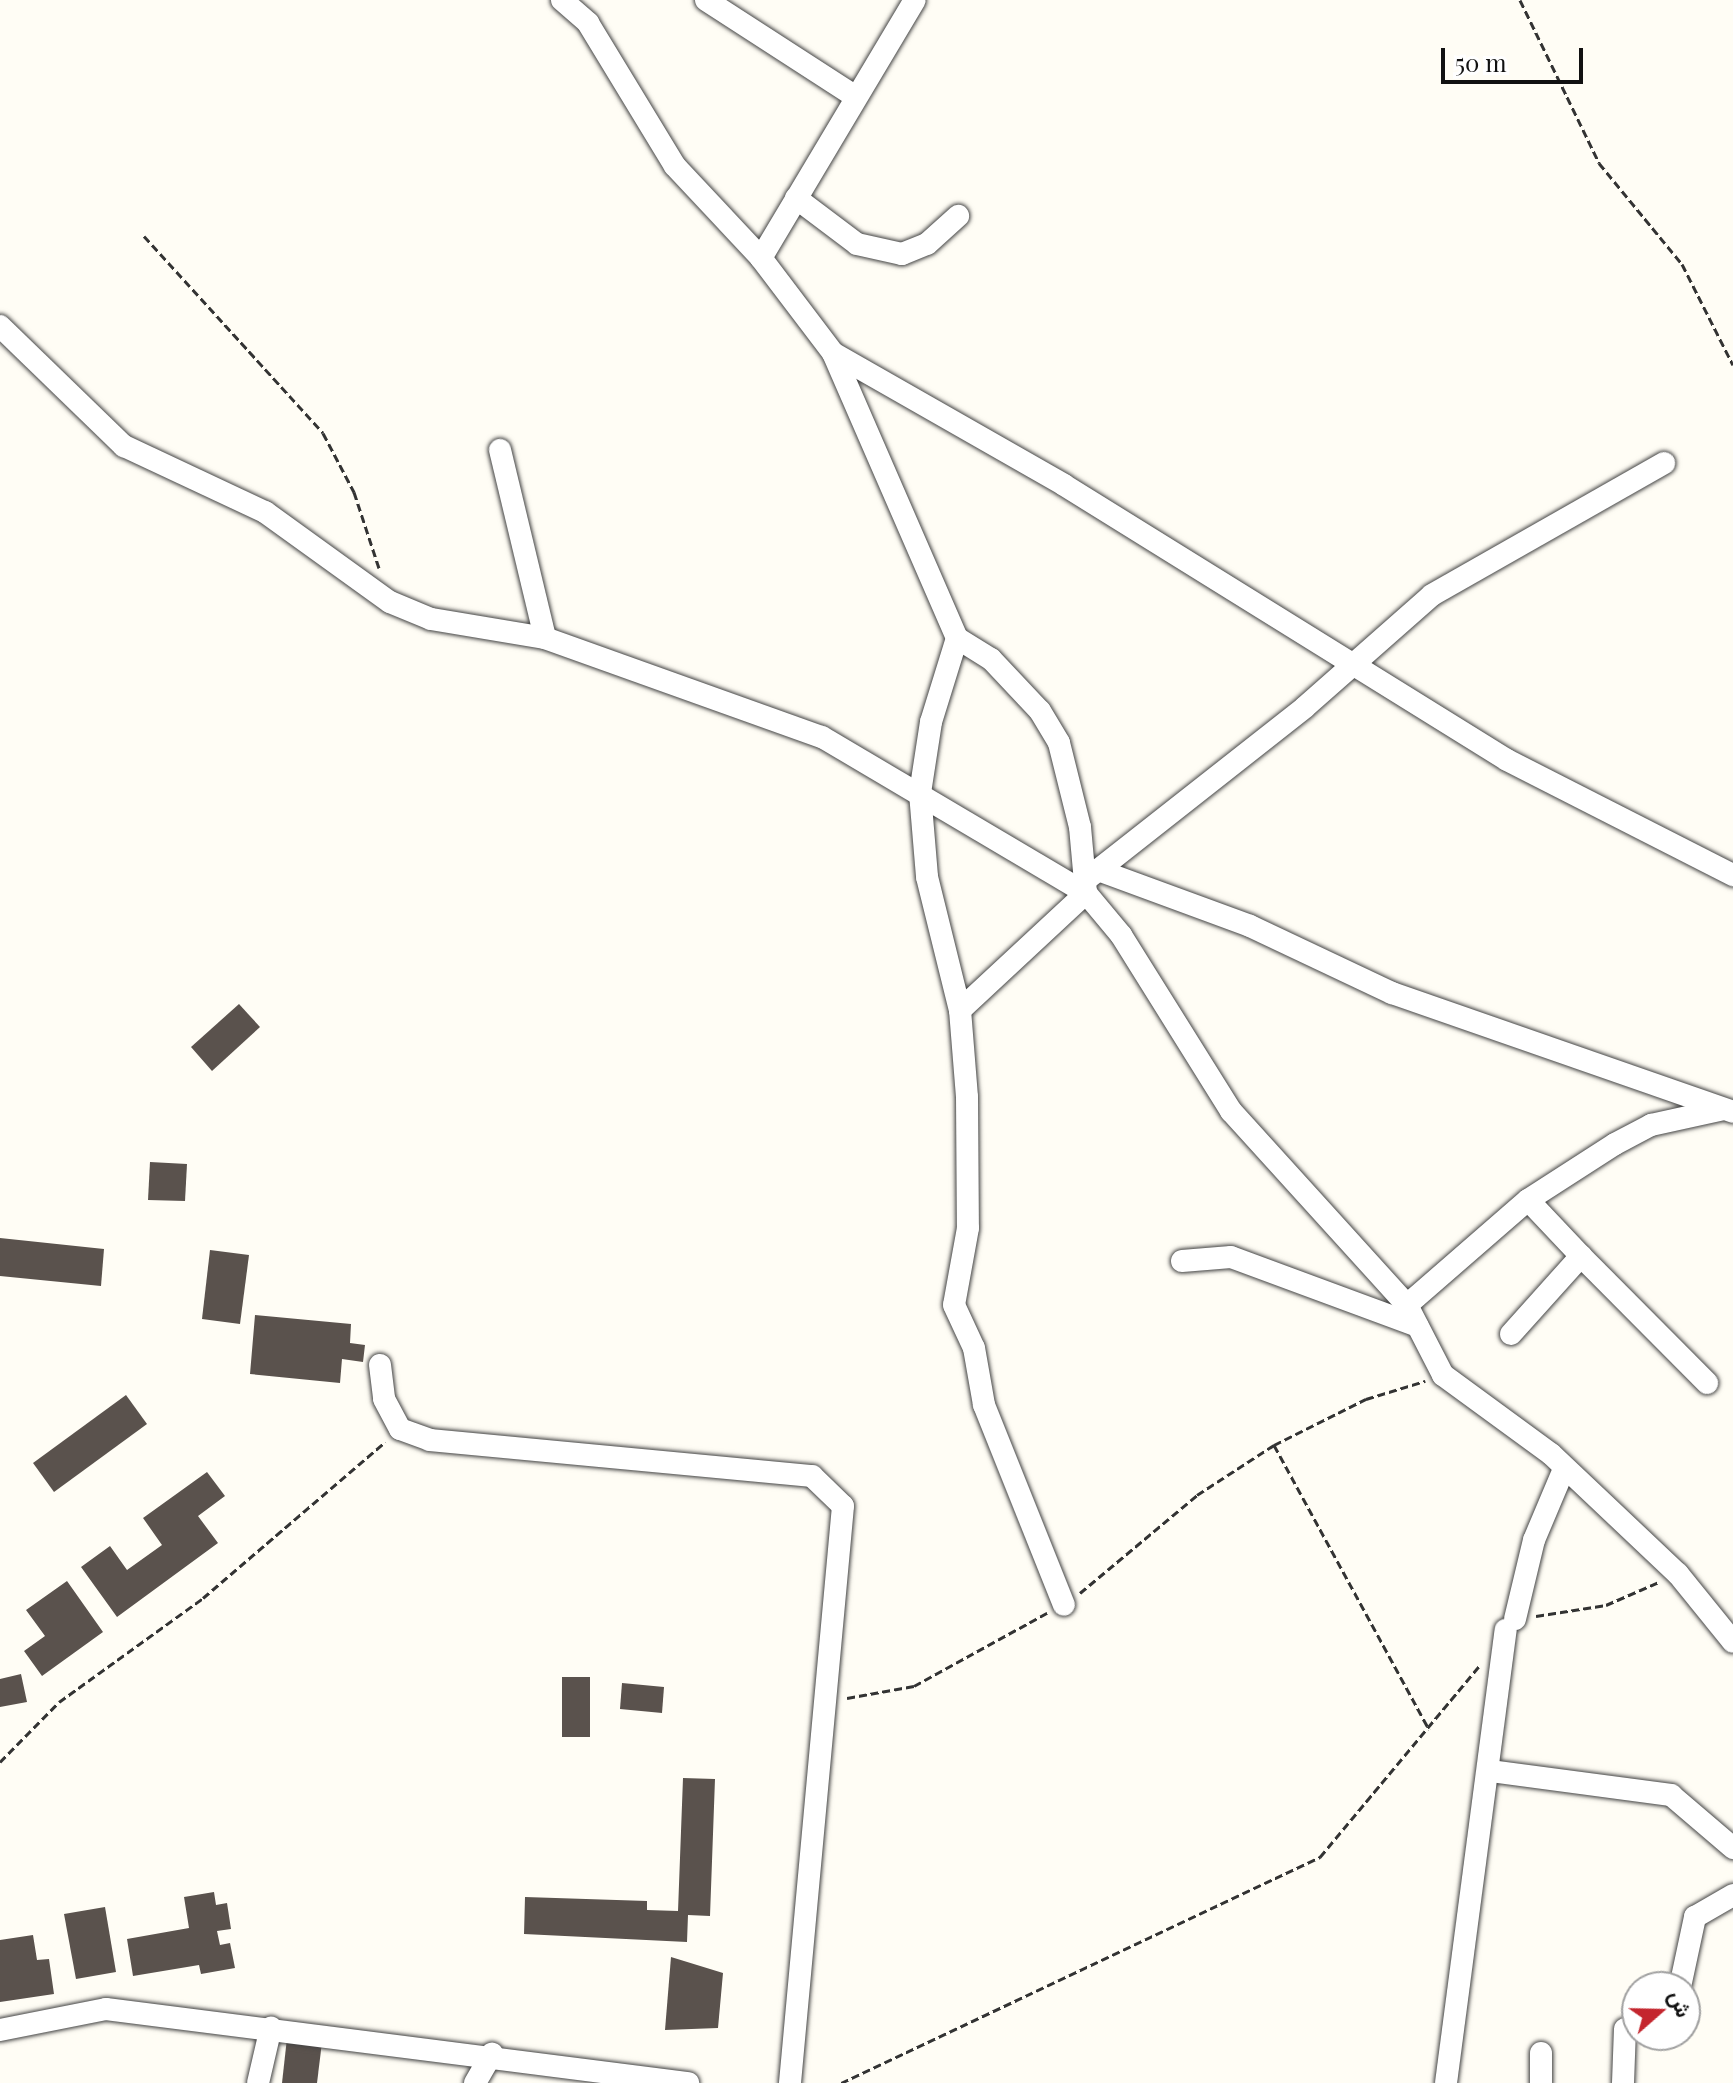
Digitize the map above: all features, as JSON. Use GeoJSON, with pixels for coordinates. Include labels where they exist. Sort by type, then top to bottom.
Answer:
{"type":"FeatureCollection","features":[{"type":"Feature","properties":{"kind":"street"},"geometry":{"type":"LineString","coordinates":[[562,0],[588,23],[675,166],[761,258],[833,353],[957,638],[991,659],[1040,711],[1059,743],[1091,880],[1121,935],[1231,1111],[1407,1305],[1443,1375],[1519,1425],[1678,1574],[1733,1642]]}},
{"type":"Feature","properties":{"kind":"street"},"geometry":{"type":"LineString","coordinates":[[706,0],[853,95]]}},
{"type":"Feature","properties":{"kind":"street"},"geometry":{"type":"LineString","coordinates":[[761,258],[853,95],[915,0]]}},
{"type":"Feature","properties":{"kind":"street"},"geometry":{"type":"LineString","coordinates":[[796,198],[857,244],[902,254],[927,244],[958,216]]}},
{"type":"Feature","properties":{"kind":"street"},"geometry":{"type":"LineString","coordinates":[[0,326],[124,446],[265,512],[390,602],[431,619],[545,638],[822,737],[920,793],[1091,880],[1250,926],[1392,993],[1726,1111]]}},
{"type":"Feature","properties":{"kind":"street"},"geometry":{"type":"LineString","coordinates":[[833,353],[1064,485],[1352,668],[1507,760],[1733,875]]}},
{"type":"Feature","properties":{"kind":"street"},"geometry":{"type":"LineString","coordinates":[[500,450],[545,638]]}},
{"type":"Feature","properties":{"kind":"street"},"geometry":{"type":"LineString","coordinates":[[960,1010],[1091,880],[1352,668],[1386,629],[1432,595],[1664,463]]}},
{"type":"Feature","properties":{"kind":"street"},"geometry":{"type":"LineString","coordinates":[[957,638],[931,722],[920,793],[927,877],[960,1010],[968,1228],[954,1305],[978,1364],[984,1405],[1064,1605]]}},
{"type":"Feature","properties":{"kind":"street"},"geometry":{"type":"LineString","coordinates":[[1407,1305],[1528,1200],[1651,1125],[1726,1111]]}},
{"type":"Feature","properties":{"kind":"street"},"geometry":{"type":"LineString","coordinates":[[1528,1200],[1707,1383]]}},
{"type":"Feature","properties":{"kind":"street"},"geometry":{"type":"LineString","coordinates":[[1511,1334],[1581,1256]]}},
{"type":"Feature","properties":{"kind":"street"},"geometry":{"type":"LineString","coordinates":[[1182,1261],[1231,1257],[1418,1326]]}},
{"type":"Feature","properties":{"kind":"street"},"geometry":{"type":"LineString","coordinates":[[380,1365],[384,1399],[400,1429],[430,1440],[812,1476],[831,1488],[843,1506],[790,2083]]}},
{"type":"Feature","properties":{"kind":"street"},"geometry":{"type":"LineString","coordinates":[[1446,2083],[1510,1625],[1534,1540],[1564,1469]]}},
{"type":"Feature","properties":{"kind":"street"},"geometry":{"type":"LineString","coordinates":[[1491,1771],[1671,1795],[1733,1848]]}},
{"type":"Feature","properties":{"kind":"street"},"geometry":{"type":"LineString","coordinates":[[1683,1971],[1695,1917],[1733,1895]]}},
{"type":"Feature","properties":{"kind":"street"},"geometry":{"type":"LineString","coordinates":[[0,2030],[106,2009],[492,2054],[613,2078],[688,2083]]}},
{"type":"Feature","properties":{"kind":"street"},"geometry":{"type":"LineString","coordinates":[[258,2083],[271,2027]]}},
{"type":"Feature","properties":{"kind":"street"},"geometry":{"type":"LineString","coordinates":[[1623,2083],[1624,2051]]}},
{"type":"Feature","properties":{"kind":"street"},"geometry":{"type":"LineString","coordinates":[[1541,2053],[1541,2083]]}},
{"type":"Feature","properties":{"kind":"street"},"geometry":{"type":"LineString","coordinates":[[475,2083],[492,2054]]}},
{"type":"Feature","properties":{"kind":"path"},"geometry":{"type":"LineString","coordinates":[[1520,0],[1599,163],[1682,264],[1733,365]]}},
{"type":"Feature","properties":{"kind":"path"},"geometry":{"type":"LineString","coordinates":[[144,236],[323,433],[354,492],[390,602]]}},
{"type":"Feature","properties":{"kind":"path"},"geometry":{"type":"LineString","coordinates":[[825,1702],[914,1686],[963,1653],[1064,1605],[1197,1495],[1274,1445],[1366,1399],[1443,1375]]}},
{"type":"Feature","properties":{"kind":"path"},"geometry":{"type":"LineString","coordinates":[[0,1762],[59,1702],[203,1598],[400,1429]]}},
{"type":"Feature","properties":{"kind":"path"},"geometry":{"type":"LineString","coordinates":[[1274,1445],[1429,1730]]}},
{"type":"Feature","properties":{"kind":"path"},"geometry":{"type":"LineString","coordinates":[[841,2083],[1320,1857],[1429,1730],[1510,1625],[1606,1605],[1678,1574]]}},
{"type":"Feature","properties":{"kind":"building"},"geometry":{"type":"Polygon","coordinates":[[[239,1004],[260,1027],[212,1071],[191,1047],[239,1004]]]}},
{"type":"Feature","properties":{"kind":"building"},"geometry":{"type":"Polygon","coordinates":[[[150,1162],[187,1164],[185,1201],[148,1200],[150,1162]]]}},
{"type":"Feature","properties":{"kind":"building"},"geometry":{"type":"Polygon","coordinates":[[[0,1238],[104,1249],[101,1286],[0,1276],[0,1238]]]}},
{"type":"Feature","properties":{"kind":"building"},"geometry":{"type":"Polygon","coordinates":[[[210,1250],[249,1255],[240,1324],[202,1319],[210,1250]]]}},
{"type":"Feature","properties":{"kind":"building"},"geometry":{"type":"Polygon","coordinates":[[[255,1315],[351,1324],[350,1343],[365,1345],[363,1362],[342,1359],[340,1383],[250,1374],[255,1315]]]}},
{"type":"Feature","properties":{"kind":"building"},"geometry":{"type":"Polygon","coordinates":[[[126,1395],[147,1424],[54,1492],[33,1463],[126,1395]]]}},
{"type":"Feature","properties":{"kind":"building"},"geometry":{"type":"Polygon","coordinates":[[[207,1472],[225,1496],[198,1516],[218,1543],[117,1617],[81,1567],[110,1546],[127,1570],[162,1545],[143,1518],[207,1472]]]}},
{"type":"Feature","properties":{"kind":"building"},"geometry":{"type":"Polygon","coordinates":[[[67,1581],[103,1632],[42,1676],[24,1651],[45,1636],[26,1610],[67,1581]]]}},
{"type":"Feature","properties":{"kind":"building"},"geometry":{"type":"Polygon","coordinates":[[[21,1674],[27,1702],[0,1707],[0,1679],[21,1674]]]}},
{"type":"Feature","properties":{"kind":"building"},"geometry":{"type":"Polygon","coordinates":[[[562,1677],[590,1677],[590,1737],[562,1737],[562,1677]]]}},
{"type":"Feature","properties":{"kind":"building"},"geometry":{"type":"Polygon","coordinates":[[[622,1683],[664,1687],[662,1713],[620,1709],[622,1683]]]}},
{"type":"Feature","properties":{"kind":"building"},"geometry":{"type":"Polygon","coordinates":[[[683,1778],[715,1779],[710,1916],[688,1915],[687,1942],[524,1934],[525,1897],[647,1901],[647,1910],[678,1911],[683,1778]]]}},
{"type":"Feature","properties":{"kind":"building"},"geometry":{"type":"Polygon","coordinates":[[[214,1892],[216,1905],[227,1903],[231,1929],[217,1931],[220,1945],[230,1943],[235,1968],[201,1974],[199,1965],[133,1976],[127,1939],[189,1928],[184,1897],[214,1892]]]}},
{"type":"Feature","properties":{"kind":"building"},"geometry":{"type":"Polygon","coordinates":[[[105,1907],[116,1972],[76,1979],[64,1914],[105,1907]]]}},
{"type":"Feature","properties":{"kind":"building"},"geometry":{"type":"Polygon","coordinates":[[[33,1935],[37,1960],[49,1959],[54,1994],[0,2002],[0,1940],[33,1935]]]}},
{"type":"Feature","properties":{"kind":"building"},"geometry":{"type":"Polygon","coordinates":[[[671,1957],[723,1973],[718,2028],[665,2030],[671,1957]]]}},
{"type":"Feature","properties":{"kind":"building"},"geometry":{"type":"Polygon","coordinates":[[[287,2038],[322,2042],[317,2083],[282,2083],[287,2038]]]}}]}
